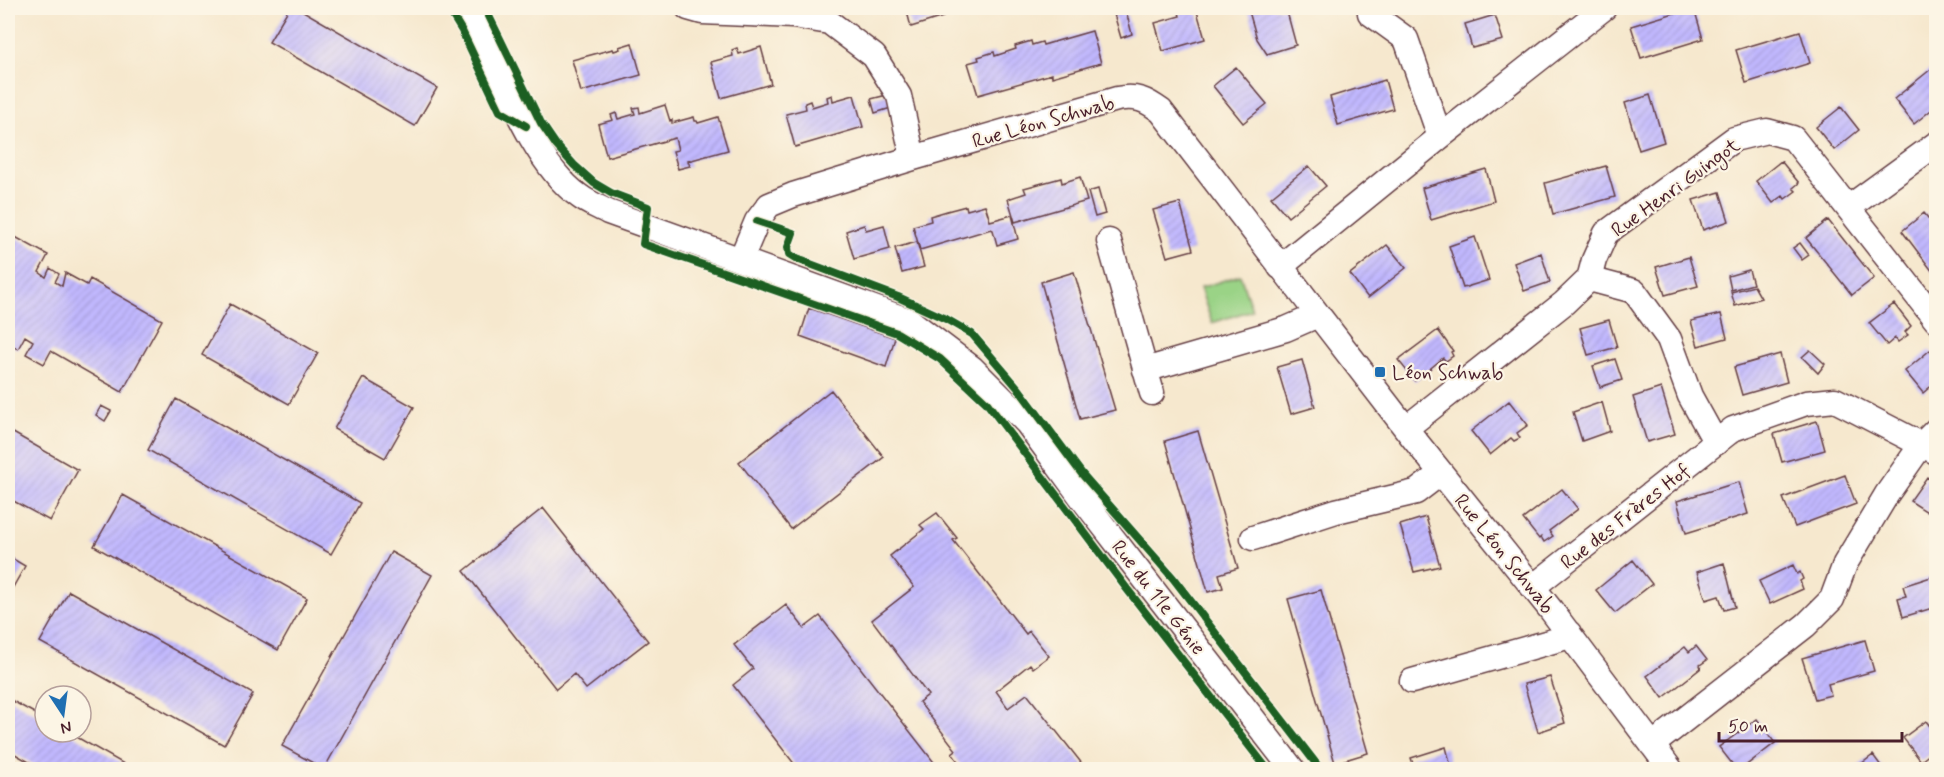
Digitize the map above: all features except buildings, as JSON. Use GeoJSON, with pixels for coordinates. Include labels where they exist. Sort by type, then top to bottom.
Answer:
{"type":"FeatureCollection","features":[{"type":"Feature","properties":{"kind":"street","name":"Rue du 11e Génie"},"geometry":{"type":"LineString","coordinates":[[468,8],[526,126],[554,172],[579,196],[608,212],[910,321],[972,368],[1027,423],[1084,501],[1293,770]]}},
{"type":"Feature","properties":{"kind":"street"},"geometry":{"type":"LineString","coordinates":[[688,8],[702,12],[792,16],[830,22],[874,56],[899,96],[912,158]]}},
{"type":"Feature","properties":{"kind":"street"},"geometry":{"type":"LineString","coordinates":[[1281,267],[1440,137],[1604,8]]}},
{"type":"Feature","properties":{"kind":"street"},"geometry":{"type":"LineString","coordinates":[[1371,13],[1406,39],[1440,137]]}},
{"type":"Feature","properties":{"kind":"street","name":"Rue Léon Schwab"},"geometry":{"type":"LineString","coordinates":[[741,259],[757,221],[769,205],[793,195],[1128,96],[1145,99],[1161,111],[1406,428],[1569,633],[1671,770]]}},
{"type":"Feature","properties":{"kind":"street","name":"Rue Henri Guingot"},"geometry":{"type":"LineString","coordinates":[[1406,428],[1564,303],[1588,279],[1606,233],[1734,139],[1767,130],[1793,138],[1936,320]]}},
{"type":"Feature","properties":{"kind":"street"},"geometry":{"type":"LineString","coordinates":[[1848,208],[1936,144]]}},
{"type":"Feature","properties":{"kind":"street"},"geometry":{"type":"LineString","coordinates":[[1109,241],[1152,393]]}},
{"type":"Feature","properties":{"kind":"street"},"geometry":{"type":"LineString","coordinates":[[1588,279],[1634,291],[1669,339],[1690,396],[1716,443]]}},
{"type":"Feature","properties":{"kind":"street"},"geometry":{"type":"LineString","coordinates":[[1145,370],[1286,329],[1318,315]]}},
{"type":"Feature","properties":{"kind":"street","name":"Rue des Frères Hof"},"geometry":{"type":"LineString","coordinates":[[1533,587],[1733,429],[1744,425],[1806,404],[1835,400],[1932,442]]}},
{"type":"Feature","properties":{"kind":"street"},"geometry":{"type":"LineString","coordinates":[[1652,745],[1806,625],[1832,599],[1845,564],[1887,494],[1932,442]]}},
{"type":"Feature","properties":{"kind":"street"},"geometry":{"type":"LineString","coordinates":[[1254,538],[1336,512],[1416,492],[1441,472]]}},
{"type":"Feature","properties":{"kind":"street","name":"Rue Léon Schwab"},"geometry":{"type":"LineString","coordinates":[[1412,681],[1560,639],[1569,633]]}},
{"type":"Feature","properties":{"kind":"green space"},"geometry":{"type":"Polygon","coordinates":[[[1240,275],[1252,310],[1212,323],[1200,288],[1240,275]]]}},
{"type":"Feature","properties":{"kind":"cycle path"},"geometry":{"type":"LineString","coordinates":[[448,8],[462,31],[500,111],[526,126]]}},
{"type":"Feature","properties":{"kind":"cycle path"},"geometry":{"type":"LineString","coordinates":[[485,8],[541,123],[556,145],[594,183],[611,193],[648,207],[643,244],[897,333],[940,359],[987,403],[1127,589],[1268,770]]}},
{"type":"Feature","properties":{"kind":"cycle path"},"geometry":{"type":"LineString","coordinates":[[757,221],[793,233],[788,247],[789,254],[797,259],[898,297],[972,334],[1018,388],[1082,474],[1173,578],[1321,770]]}},
{"type":"Feature","properties":{"kind":"place","name":"Léon Schwab"},"geometry":{"type":"Point","coordinates":[1380,372]}}]}
